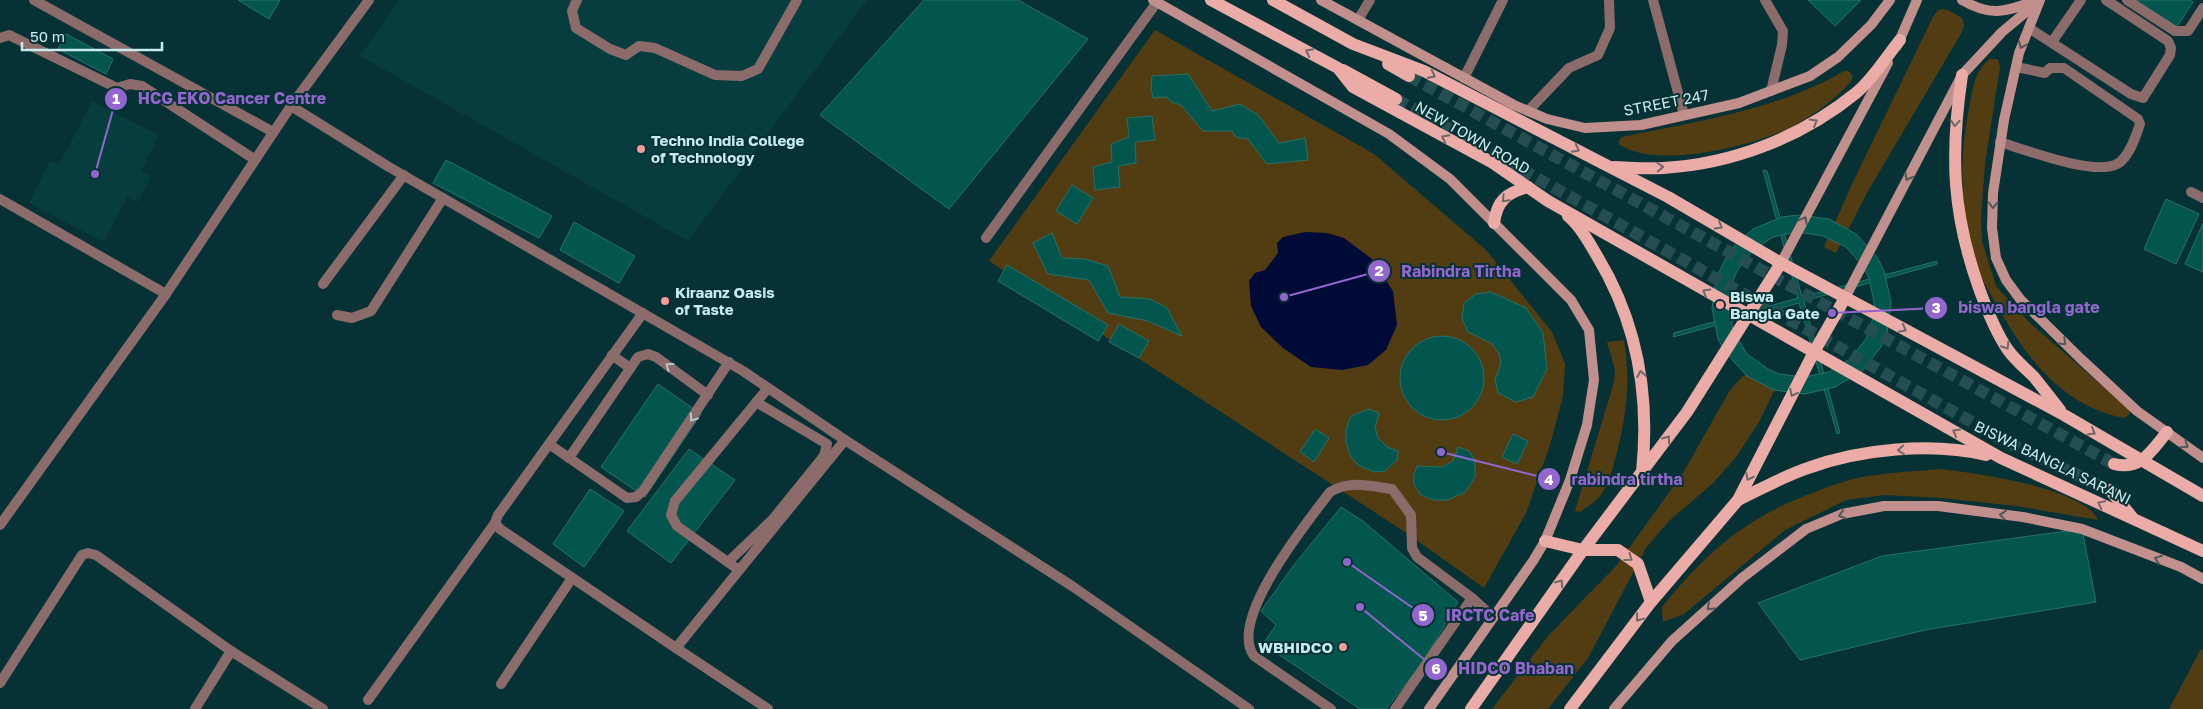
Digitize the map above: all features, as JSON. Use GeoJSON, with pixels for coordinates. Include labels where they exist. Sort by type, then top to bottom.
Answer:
{"type":"FeatureCollection","features":[{"type":"Feature","properties":{"kind":"main road","name":"NEW TOWN ROAD"},"geometry":{"type":"LineString","coordinates":[[1211,0],[1338,68],[1353,87],[1493,163],[1548,201],[1748,316]]}},
{"type":"Feature","properties":{"kind":"main road"},"geometry":{"type":"LineString","coordinates":[[1273,0],[1409,76]]}},
{"type":"Feature","properties":{"kind":"main road"},"geometry":{"type":"LineString","coordinates":[[1611,167],[1664,168],[1716,161],[1766,146],[1814,122],[1857,92],[1900,40]]}},
{"type":"Feature","properties":{"kind":"main road"},"geometry":{"type":"LineString","coordinates":[[1354,44],[1424,71],[1668,196],[1781,263],[2064,415],[2203,496]]}},
{"type":"Feature","properties":{"kind":"main road"},"geometry":{"type":"LineString","coordinates":[[1338,68],[1396,99]]}},
{"type":"Feature","properties":{"kind":"main road"},"geometry":{"type":"LineString","coordinates":[[1962,75],[1955,121],[1954,169],[1959,216],[1970,262],[1986,307],[2007,349],[2035,378],[2064,415]]}},
{"type":"Feature","properties":{"kind":"main road"},"geometry":{"type":"LineString","coordinates":[[1494,223],[1495,212],[1501,201],[1512,192],[1528,187]]}},
{"type":"Feature","properties":{"kind":"main road"},"geometry":{"type":"LineString","coordinates":[[1548,201],[1573,220],[1590,245],[1606,270],[1630,326],[1638,355],[1644,400],[1645,445],[1642,475]]}},
{"type":"Feature","properties":{"kind":"main road"},"geometry":{"type":"LineString","coordinates":[[1471,709],[1583,550],[1642,475],[1687,412],[1781,263]]}},
{"type":"Feature","properties":{"kind":"main road"},"geometry":{"type":"LineString","coordinates":[[1570,709],[1651,602],[1738,500],[1771,433],[1845,298]]}},
{"type":"Feature","properties":{"kind":"main road","name":"BISWA BANGLA SARANI"},"geometry":{"type":"LineString","coordinates":[[1748,316],[2001,458],[2203,552]]}},
{"type":"Feature","properties":{"kind":"main road"},"geometry":{"type":"LineString","coordinates":[[2114,464],[2126,466],[2143,461],[2167,432]]}},
{"type":"Feature","properties":{"kind":"main road"},"geometry":{"type":"LineString","coordinates":[[1738,500],[1808,467],[1876,452],[1912,449],[1969,451],[2001,458]]}},
{"type":"Feature","properties":{"kind":"main road"},"geometry":{"type":"LineString","coordinates":[[2110,490],[2133,520]]}},
{"type":"Feature","properties":{"kind":"main road"},"geometry":{"type":"LineString","coordinates":[[1545,541],[1583,550],[1618,550],[1638,564],[1651,602]]}},
{"type":"Feature","properties":{"kind":"street"},"geometry":{"type":"LineString","coordinates":[[34,0],[273,132]]}},
{"type":"Feature","properties":{"kind":"street"},"geometry":{"type":"LineString","coordinates":[[0,525],[166,294],[291,106],[370,0]]}},
{"type":"Feature","properties":{"kind":"street"},"geometry":{"type":"LineString","coordinates":[[577,0],[572,11],[576,28],[610,49],[626,54],[639,46],[655,48],[715,75],[742,76],[758,69],[793,1]]}},
{"type":"Feature","properties":{"kind":"street","name":"STREET 247"},"geometry":{"type":"LineString","coordinates":[[1321,0],[1528,111],[1547,119],[1584,128],[1641,125],[1739,103],[1810,76],[1838,58],[1871,25],[1890,0]]}},
{"type":"Feature","properties":{"kind":"street"},"geometry":{"type":"LineString","coordinates":[[1358,20],[1370,0]]}},
{"type":"Feature","properties":{"kind":"street"},"geometry":{"type":"LineString","coordinates":[[1464,78],[1503,0]]}},
{"type":"Feature","properties":{"kind":"street"},"geometry":{"type":"LineString","coordinates":[[1528,111],[1569,68],[1598,55],[1610,28],[1610,0]]}},
{"type":"Feature","properties":{"kind":"street"},"geometry":{"type":"LineString","coordinates":[[1653,0],[1684,115]]}},
{"type":"Feature","properties":{"kind":"street"},"geometry":{"type":"LineString","coordinates":[[1765,0],[1783,31],[1782,45],[1770,91]]}},
{"type":"Feature","properties":{"kind":"street"},"geometry":{"type":"LineString","coordinates":[[1781,263],[1900,40],[1917,0]]}},
{"type":"Feature","properties":{"kind":"street"},"geometry":{"type":"LineString","coordinates":[[1962,0],[1978,10],[2007,11],[2039,0]]}},
{"type":"Feature","properties":{"kind":"street"},"geometry":{"type":"LineString","coordinates":[[2039,0],[2016,67],[2000,142],[1993,193],[1992,228],[1996,258],[2006,280],[2020,299],[2081,359],[2137,411],[2203,458]]}},
{"type":"Feature","properties":{"kind":"street"},"geometry":{"type":"LineString","coordinates":[[1845,298],[1962,75],[2002,32],[2039,0]]}},
{"type":"Feature","properties":{"kind":"street"},"geometry":{"type":"LineString","coordinates":[[2052,42],[2081,0]]}},
{"type":"Feature","properties":{"kind":"street"},"geometry":{"type":"LineString","coordinates":[[2029,28],[2130,94],[2143,98],[2170,55],[2171,48],[2168,41],[2106,0]]}},
{"type":"Feature","properties":{"kind":"street"},"geometry":{"type":"LineString","coordinates":[[2127,0],[2175,31],[2182,32],[2188,30],[2203,8]]}},
{"type":"Feature","properties":{"kind":"street"},"geometry":{"type":"LineString","coordinates":[[986,238],[1155,1],[1389,134],[1450,180],[1570,300],[1589,330],[1594,380],[1587,425],[1570,480],[1545,541],[1429,709]]}},
{"type":"Feature","properties":{"kind":"street"},"geometry":{"type":"LineString","coordinates":[[0,38],[9,35],[117,88],[130,84],[142,86],[254,159]]}},
{"type":"Feature","properties":{"kind":"street"},"geometry":{"type":"LineString","coordinates":[[2000,142],[2089,168],[2108,167],[2118,164],[2124,158],[2140,124],[2138,119],[2064,68],[2050,68],[2045,73],[2016,67]]}},
{"type":"Feature","properties":{"kind":"street"},"geometry":{"type":"LineString","coordinates":[[291,106],[404,176],[729,362],[845,440],[1072,586],[1248,709]]}},
{"type":"Feature","properties":{"kind":"street"},"geometry":{"type":"LineString","coordinates":[[323,284],[404,176]]}},
{"type":"Feature","properties":{"kind":"street"},"geometry":{"type":"LineString","coordinates":[[2191,192],[2203,198]]}},
{"type":"Feature","properties":{"kind":"street"},"geometry":{"type":"LineString","coordinates":[[337,315],[352,318],[372,310],[443,198]]}},
{"type":"Feature","properties":{"kind":"street"},"geometry":{"type":"LineString","coordinates":[[0,199],[166,294]]}},
{"type":"Feature","properties":{"kind":"street"},"geometry":{"type":"LineString","coordinates":[[368,700],[643,313]]}},
{"type":"Feature","properties":{"kind":"street"},"geometry":{"type":"LineString","coordinates":[[569,458],[638,357],[648,354],[656,357],[708,395]]}},
{"type":"Feature","properties":{"kind":"street"},"geometry":{"type":"LineString","coordinates":[[612,355],[630,368]]}},
{"type":"Feature","properties":{"kind":"street"},"geometry":{"type":"LineString","coordinates":[[549,444],[627,498],[636,497],[643,492],[729,362]]}},
{"type":"Feature","properties":{"kind":"street"},"geometry":{"type":"LineString","coordinates":[[739,570],[677,526],[671,515],[675,501],[768,388]]}},
{"type":"Feature","properties":{"kind":"street"},"geometry":{"type":"LineString","coordinates":[[728,562],[773,519],[824,456],[828,447],[827,444],[756,402]]}},
{"type":"Feature","properties":{"kind":"street"},"geometry":{"type":"LineString","coordinates":[[676,648],[845,440]]}},
{"type":"Feature","properties":{"kind":"street"},"geometry":{"type":"LineString","coordinates":[[1331,709],[1254,656],[1249,649],[1248,641],[1259,598],[1277,564],[1330,492],[1341,485],[1352,484],[1392,489],[1411,515],[1412,548],[1417,557],[1472,598],[1493,617]]}},
{"type":"Feature","properties":{"kind":"street"},"geometry":{"type":"LineString","coordinates":[[1615,709],[1672,642],[1742,578],[1806,530],[1842,514],[1884,506],[1938,506],[2023,517],[2082,529],[2181,568],[2203,579]]}},
{"type":"Feature","properties":{"kind":"street"},"geometry":{"type":"LineString","coordinates":[[495,523],[500,529],[768,709]]}},
{"type":"Feature","properties":{"kind":"street"},"geometry":{"type":"LineString","coordinates":[[0,684],[82,555],[88,553],[96,555],[231,651],[323,709]]}},
{"type":"Feature","properties":{"kind":"street"},"geometry":{"type":"LineString","coordinates":[[501,684],[572,578]]}},
{"type":"Feature","properties":{"kind":"street"},"geometry":{"type":"LineString","coordinates":[[1395,709],[1472,598]]}},
{"type":"Feature","properties":{"kind":"street"},"geometry":{"type":"LineString","coordinates":[[195,709],[231,651]]}},
{"type":"Feature","properties":{"kind":"shaded area","name":"Techno India College of Technology"},"geometry":{"type":"Polygon","coordinates":[[[399,0],[867,0],[688,241],[360,56],[399,0]]]}},
{"type":"Feature","properties":{"kind":"shaded area"},"geometry":{"type":"Polygon","coordinates":[[[1938,10],[1948,10],[1962,18],[1964,25],[1962,32],[1868,191],[1836,253],[1824,247],[1853,182],[1933,17],[1938,10]]]}},
{"type":"Feature","properties":{"kind":"shaded area"},"geometry":{"type":"Polygon","coordinates":[[[1155,30],[1374,154],[1486,250],[1552,332],[1565,364],[1563,396],[1550,445],[1526,513],[1484,588],[1405,532],[989,261],[1155,30]]]}},
{"type":"Feature","properties":{"kind":"shaded area"},"geometry":{"type":"Polygon","coordinates":[[[1990,59],[1998,59],[2000,67],[1985,164],[1981,218],[1982,241],[1996,286],[2030,323],[2129,409],[2130,414],[2124,418],[2084,404],[2067,393],[2038,366],[2013,332],[1979,271],[1968,233],[1965,213],[1962,173],[1963,153],[1974,84],[1980,70],[1990,59]]]}},
{"type":"Feature","properties":{"kind":"shaded area"},"geometry":{"type":"Polygon","coordinates":[[[1844,71],[1852,74],[1852,80],[1828,104],[1798,123],[1762,139],[1721,150],[1675,155],[1653,155],[1634,151],[1619,144],[1619,140],[1622,137],[1707,120],[1765,105],[1819,84],[1844,71]]]}},
{"type":"Feature","properties":{"kind":"shaded area"},"geometry":{"type":"Polygon","coordinates":[[[92,101],[159,135],[141,171],[151,176],[138,202],[127,197],[104,242],[29,203],[50,161],[59,165],[92,101]]]}},
{"type":"Feature","properties":{"kind":"shaded area"},"geometry":{"type":"Polygon","coordinates":[[[1624,340],[1627,371],[1626,402],[1622,432],[1612,471],[1606,488],[1599,498],[1580,512],[1575,511],[1614,382],[1615,369],[1607,342],[1624,340]]]}},
{"type":"Feature","properties":{"kind":"shaded area"},"geometry":{"type":"Polygon","coordinates":[[[1754,370],[1774,385],[1774,391],[1759,422],[1736,457],[1713,483],[1669,521],[1646,548],[1588,658],[1548,709],[1492,709],[1548,636],[1617,565],[1683,473],[1730,390],[1742,377],[1754,370]]]}},
{"type":"Feature","properties":{"kind":"shaded area"},"geometry":{"type":"Polygon","coordinates":[[[1941,469],[2002,478],[2051,491],[2072,499],[2089,509],[2098,520],[2016,506],[1942,498],[1885,495],[1846,500],[1785,530],[1684,614],[1663,622],[1662,607],[1694,570],[1727,540],[1763,516],[1807,495],[1853,479],[1941,469]]]}},
{"type":"Feature","properties":{"kind":"shaded area"},"geometry":{"type":"Polygon","coordinates":[[[2201,649],[2203,650],[2203,709],[2169,709],[2201,649]]]}},
{"type":"Feature","properties":{"kind":"water"},"geometry":{"type":"Polygon","coordinates":[[[1305,232],[1327,233],[1344,238],[1372,259],[1393,291],[1397,325],[1386,350],[1368,365],[1342,370],[1311,367],[1283,348],[1261,327],[1251,306],[1249,281],[1255,273],[1265,270],[1278,253],[1277,243],[1283,237],[1305,232]]]}},
{"type":"Feature","properties":{"kind":"building"},"geometry":{"type":"Polygon","coordinates":[[[238,0],[280,0],[269,19],[238,0]]]}},
{"type":"Feature","properties":{"kind":"building"},"geometry":{"type":"Polygon","coordinates":[[[924,0],[1018,0],[1088,39],[949,209],[820,115],[924,0]]]}},
{"type":"Feature","properties":{"kind":"building"},"geometry":{"type":"Polygon","coordinates":[[[1808,0],[1861,0],[1835,26],[1808,0]]]}},
{"type":"Feature","properties":{"kind":"building"},"geometry":{"type":"Polygon","coordinates":[[[2133,0],[2190,0],[2193,2],[2176,28],[2133,0]]]}},
{"type":"Feature","properties":{"kind":"building"},"geometry":{"type":"Polygon","coordinates":[[[66,34],[113,59],[106,74],[58,49],[66,34]]]}},
{"type":"Feature","properties":{"kind":"building"},"geometry":{"type":"Polygon","coordinates":[[[1188,74],[1212,111],[1240,104],[1258,115],[1279,143],[1305,138],[1308,160],[1267,164],[1248,139],[1236,137],[1232,131],[1203,131],[1181,105],[1171,102],[1167,97],[1153,98],[1151,89],[1152,76],[1188,74]]]}},
{"type":"Feature","properties":{"kind":"building"},"geometry":{"type":"Polygon","coordinates":[[[1152,116],[1155,140],[1135,142],[1136,163],[1118,166],[1120,187],[1095,190],[1093,167],[1112,162],[1111,144],[1129,137],[1127,118],[1152,116]]]}},
{"type":"Feature","properties":{"kind":"building"},"geometry":{"type":"Polygon","coordinates":[[[446,160],[552,216],[539,238],[433,183],[446,160]]]}},
{"type":"Feature","properties":{"kind":"building"},"geometry":{"type":"Polygon","coordinates":[[[1763,170],[1767,171],[1802,297],[1937,261],[1937,264],[1934,265],[1804,301],[1840,433],[1837,434],[1799,303],[1673,337],[1674,333],[1798,298],[1763,170]]]}},
{"type":"Feature","properties":{"kind":"building"},"geometry":{"type":"Polygon","coordinates":[[[1072,185],[1093,198],[1077,224],[1056,211],[1072,185]]]}},
{"type":"Feature","properties":{"kind":"building"},"geometry":{"type":"Polygon","coordinates":[[[2166,199],[2199,214],[2176,264],[2144,249],[2166,199]]]}},
{"type":"Feature","properties":{"kind":"building","name":"Biswa Bangla Gate"},"geometry":{"type":"Polygon","coordinates":[[[1798,215],[1829,219],[1856,234],[1877,257],[1884,271],[1891,302],[1887,333],[1881,347],[1862,371],[1835,387],[1805,394],[1774,390],[1747,376],[1726,353],[1718,339],[1712,308],[1716,278],[1730,250],[1753,229],[1782,217],[1798,215]],[[1798,232],[1773,237],[1752,251],[1737,271],[1732,283],[1728,308],[1734,332],[1747,354],[1768,369],[1779,374],[1804,377],[1829,372],[1850,359],[1866,339],[1874,315],[1874,302],[1869,278],[1863,266],[1846,247],[1823,236],[1798,232]]]}},
{"type":"Feature","properties":{"kind":"building"},"geometry":{"type":"Polygon","coordinates":[[[574,222],[635,256],[619,283],[560,250],[574,222]]]}},
{"type":"Feature","properties":{"kind":"building"},"geometry":{"type":"Polygon","coordinates":[[[2203,223],[2203,272],[2185,264],[2203,223]]]}},
{"type":"Feature","properties":{"kind":"building"},"geometry":{"type":"Polygon","coordinates":[[[1052,233],[1062,258],[1085,259],[1108,266],[1120,297],[1150,299],[1167,308],[1182,336],[1148,321],[1108,313],[1089,280],[1048,274],[1033,243],[1052,233]]]}},
{"type":"Feature","properties":{"kind":"building"},"geometry":{"type":"Polygon","coordinates":[[[1007,265],[1108,325],[1098,341],[998,281],[1007,265]]]}},
{"type":"Feature","properties":{"kind":"building"},"geometry":{"type":"Polygon","coordinates":[[[1491,292],[1526,308],[1543,333],[1547,369],[1533,397],[1516,402],[1498,393],[1495,380],[1501,364],[1499,353],[1491,343],[1468,332],[1462,319],[1464,303],[1476,294],[1491,292]]]}},
{"type":"Feature","properties":{"kind":"building"},"geometry":{"type":"Polygon","coordinates":[[[1119,324],[1149,341],[1139,358],[1109,342],[1119,324]]]}},
{"type":"Feature","properties":{"kind":"building"},"geometry":{"type":"Polygon","coordinates":[[[1442,336],[1458,339],[1472,348],[1481,362],[1484,378],[1481,394],[1472,408],[1458,417],[1442,420],[1426,417],[1412,408],[1403,394],[1400,378],[1403,362],[1412,348],[1426,339],[1442,336]]]}},
{"type":"Feature","properties":{"kind":"building"},"geometry":{"type":"Polygon","coordinates":[[[658,384],[701,414],[645,497],[601,467],[658,384]]]}},
{"type":"Feature","properties":{"kind":"building"},"geometry":{"type":"Polygon","coordinates":[[[1369,409],[1379,413],[1375,427],[1378,438],[1387,447],[1398,451],[1397,460],[1385,471],[1374,472],[1358,465],[1350,455],[1346,442],[1346,430],[1351,416],[1369,409]]]}},
{"type":"Feature","properties":{"kind":"building"},"geometry":{"type":"Polygon","coordinates":[[[1315,429],[1329,438],[1314,462],[1300,452],[1315,429]]]}},
{"type":"Feature","properties":{"kind":"building"},"geometry":{"type":"Polygon","coordinates":[[[1513,434],[1528,441],[1517,464],[1502,457],[1513,434]]]}},
{"type":"Feature","properties":{"kind":"building"},"geometry":{"type":"Polygon","coordinates":[[[1458,447],[1469,451],[1475,460],[1475,477],[1465,492],[1448,500],[1434,500],[1421,495],[1414,484],[1417,466],[1442,467],[1453,461],[1458,447]]]}},
{"type":"Feature","properties":{"kind":"building"},"geometry":{"type":"Polygon","coordinates":[[[689,449],[735,480],[671,563],[627,531],[689,449]]]}},
{"type":"Feature","properties":{"kind":"building"},"geometry":{"type":"Polygon","coordinates":[[[590,489],[624,511],[584,567],[553,544],[590,489]]]}},
{"type":"Feature","properties":{"kind":"building"},"geometry":{"type":"Polygon","coordinates":[[[1341,507],[1364,522],[1458,602],[1423,662],[1386,709],[1360,709],[1263,644],[1276,625],[1261,611],[1294,565],[1341,507]]]}},
{"type":"Feature","properties":{"kind":"building"},"geometry":{"type":"Polygon","coordinates":[[[2082,529],[2096,602],[1925,630],[1800,660],[1758,603],[1882,556],[2082,529]]]}},
{"type":"Feature","properties":{"kind":"tunnel"},"geometry":{"type":"LineString","coordinates":[[1409,76],[2114,464]]}},
{"type":"Feature","properties":{"kind":"tunnel"},"geometry":{"type":"LineString","coordinates":[[1396,99],[2011,444],[2110,490]]}},
{"type":"Feature","properties":{"kind":"place","name":"Techno India College of Technology"},"geometry":{"type":"Point","coordinates":[641,149]}},
{"type":"Feature","properties":{"kind":"place","name":"HCG EKO Cancer Centre"},"geometry":{"type":"Point","coordinates":[95,174]}},
{"type":"Feature","properties":{"kind":"place","name":"Rabindra Tirtha"},"geometry":{"type":"Point","coordinates":[1284,297]}},
{"type":"Feature","properties":{"kind":"place","name":"Kiraanz Oasis of Taste"},"geometry":{"type":"Point","coordinates":[665,301]}},
{"type":"Feature","properties":{"kind":"place","name":"Biswa Bangla Gate"},"geometry":{"type":"Point","coordinates":[1720,305]}},
{"type":"Feature","properties":{"kind":"place","name":"biswa bangla gate"},"geometry":{"type":"Point","coordinates":[1832,313]}},
{"type":"Feature","properties":{"kind":"place","name":"rabindra tirtha"},"geometry":{"type":"Point","coordinates":[1441,452]}},
{"type":"Feature","properties":{"kind":"place","name":"IRCTC Cafe"},"geometry":{"type":"Point","coordinates":[1347,562]}},
{"type":"Feature","properties":{"kind":"place","name":"HIDCO Bhaban"},"geometry":{"type":"Point","coordinates":[1360,607]}},
{"type":"Feature","properties":{"kind":"place","name":"WBHIDCO"},"geometry":{"type":"Point","coordinates":[1343,647]}}]}
